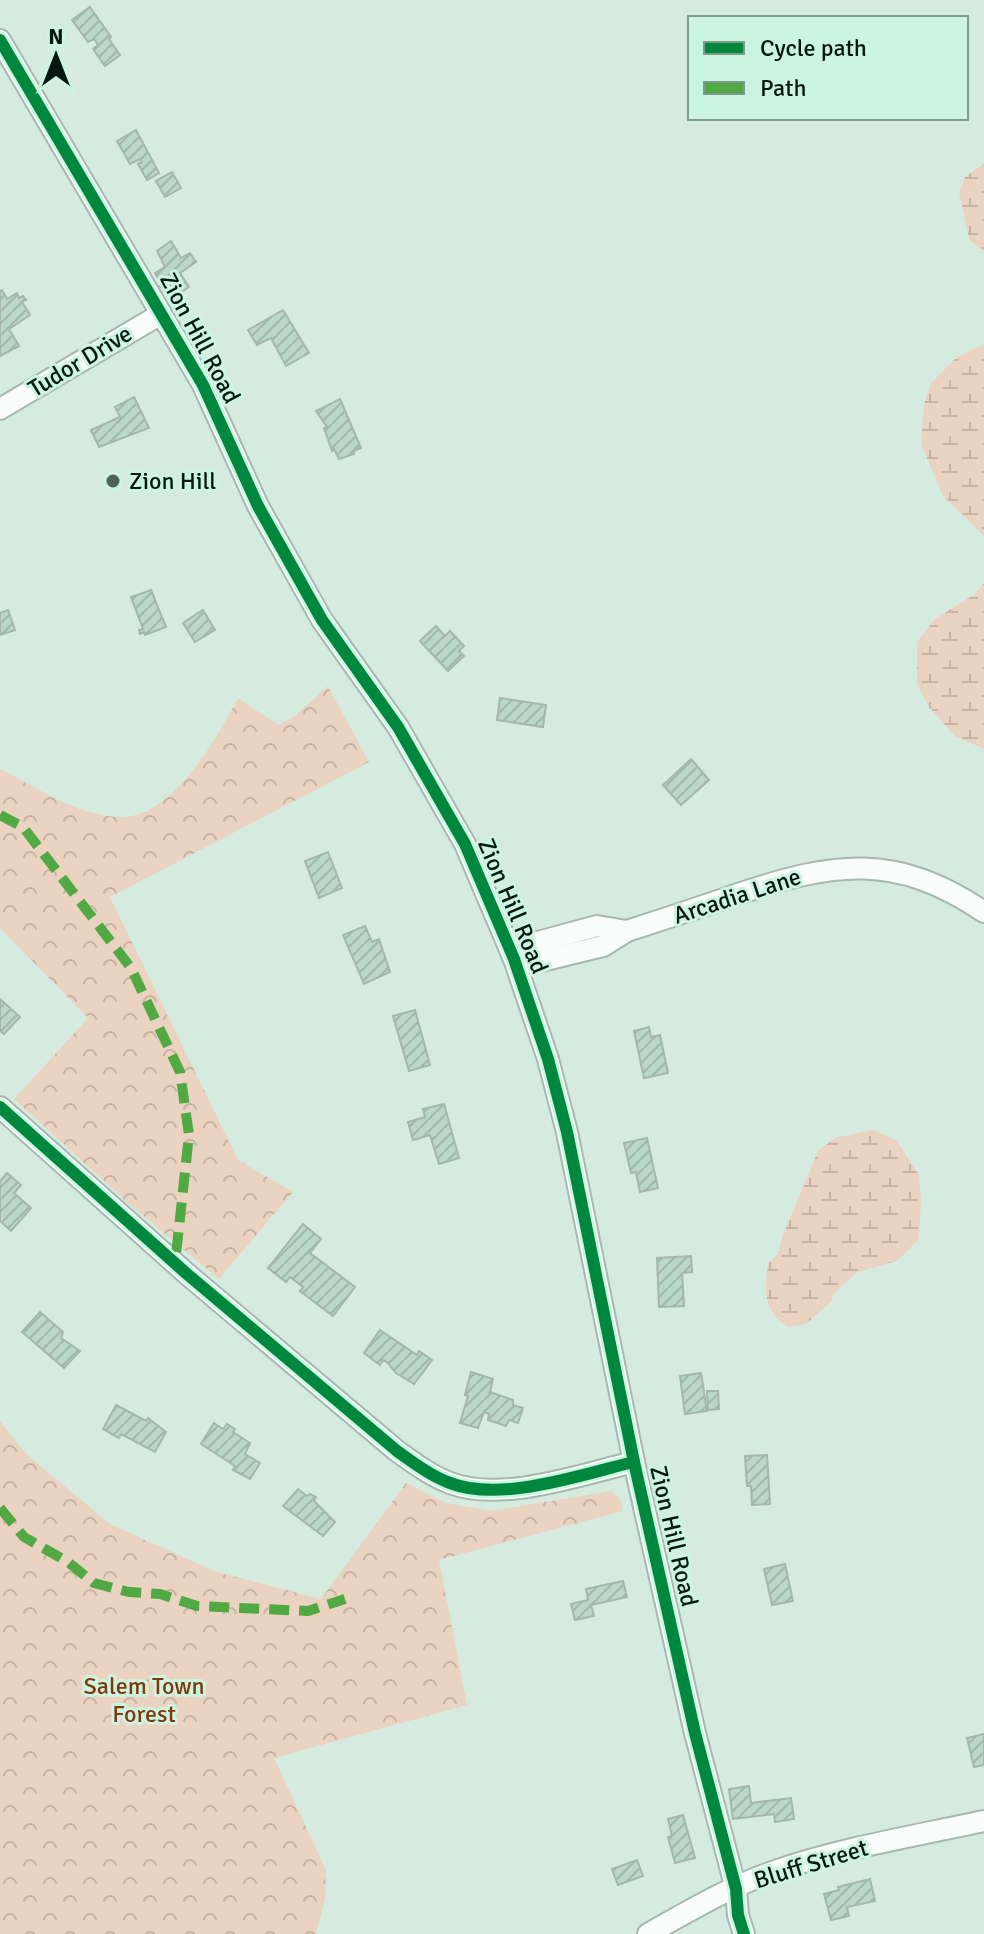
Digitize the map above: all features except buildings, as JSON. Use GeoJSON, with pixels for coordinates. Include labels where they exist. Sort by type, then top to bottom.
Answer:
{"type":"FeatureCollection","features":[{"type":"Feature","properties":{"kind":"street","name":"Zion Hill Road"},"geometry":{"type":"LineString","coordinates":[[0,40],[203,385],[258,506],[322,620],[398,727],[465,844],[514,959],[548,1059],[564,1120],[634,1462],[695,1733],[736,1889],[738,1915],[744,1934]]}},
{"type":"Feature","properties":{"kind":"street","name":"Tudor Drive"},"geometry":{"type":"LineString","coordinates":[[0,409],[161,314]]}},
{"type":"Feature","properties":{"kind":"street","name":"Arcadia Lane"},"geometry":{"type":"LineString","coordinates":[[514,959],[533,963],[603,946],[627,931],[795,875],[826,870],[880,869],[908,875],[936,884],[984,912]]}},
{"type":"Feature","properties":{"kind":"street"},"geometry":{"type":"LineString","coordinates":[[0,1107],[187,1274],[424,1471],[462,1487],[497,1490],[634,1462]]}},
{"type":"Feature","properties":{"kind":"street","name":"Bluff Street"},"geometry":{"type":"LineString","coordinates":[[648,1934],[702,1904],[773,1871],[834,1854],[984,1821]]}},
{"type":"Feature","properties":{"kind":"green space"},"geometry":{"type":"Polygon","coordinates":[[[984,164],[984,252],[969,239],[959,192],[965,177],[984,164]]]}},
{"type":"Feature","properties":{"kind":"green space"},"geometry":{"type":"Polygon","coordinates":[[[984,344],[984,536],[943,496],[921,444],[924,405],[931,383],[956,358],[984,344]]]}},
{"type":"Feature","properties":{"kind":"green space"},"geometry":{"type":"Polygon","coordinates":[[[984,583],[984,749],[955,736],[929,707],[917,684],[917,642],[935,619],[975,594],[984,583]]]}},
{"type":"Feature","properties":{"kind":"green space"},"geometry":{"type":"Polygon","coordinates":[[[328,686],[369,762],[110,897],[238,1160],[293,1192],[219,1279],[127,1202],[14,1099],[88,1018],[0,928],[0,769],[58,800],[89,812],[121,817],[140,814],[158,804],[191,773],[238,698],[278,725],[295,716],[328,686]]]}},
{"type":"Feature","properties":{"kind":"green space"},"geometry":{"type":"Polygon","coordinates":[[[873,1130],[896,1140],[919,1175],[919,1239],[897,1261],[858,1272],[806,1324],[788,1327],[773,1314],[769,1306],[766,1291],[768,1263],[778,1254],[818,1151],[835,1138],[873,1130]]]}},
{"type":"Feature","properties":{"kind":"green space","name":"Salem Town Forest"},"geometry":{"type":"Polygon","coordinates":[[[0,1421],[26,1454],[110,1524],[214,1571],[321,1599],[406,1483],[446,1503],[491,1511],[611,1491],[620,1499],[623,1511],[439,1560],[467,1705],[274,1758],[326,1870],[325,1899],[316,1934],[0,1934],[0,1421]]]}},
{"type":"Feature","properties":{"kind":"marked path"},"geometry":{"type":"LineString","coordinates":[[0,815],[23,827],[131,968],[180,1072],[189,1135],[175,1264]]}},
{"type":"Feature","properties":{"kind":"marked path"},"geometry":{"type":"LineString","coordinates":[[0,1508],[24,1537],[68,1562],[94,1583],[129,1592],[160,1594],[197,1606],[308,1611],[345,1599]]}},
{"type":"Feature","properties":{"kind":"cycle path"},"geometry":{"type":"LineString","coordinates":[[0,40],[203,385],[258,506],[322,620],[398,727],[465,844],[514,959],[548,1059],[567,1132],[634,1462],[695,1733],[736,1889],[738,1915],[744,1934]]}},
{"type":"Feature","properties":{"kind":"cycle path"},"geometry":{"type":"LineString","coordinates":[[0,1107],[187,1274],[397,1451],[436,1477],[471,1488],[493,1490],[542,1484],[634,1462]]}},
{"type":"Feature","properties":{"kind":"place","name":"Zion Hill"},"geometry":{"type":"Point","coordinates":[113,481]}}]}
